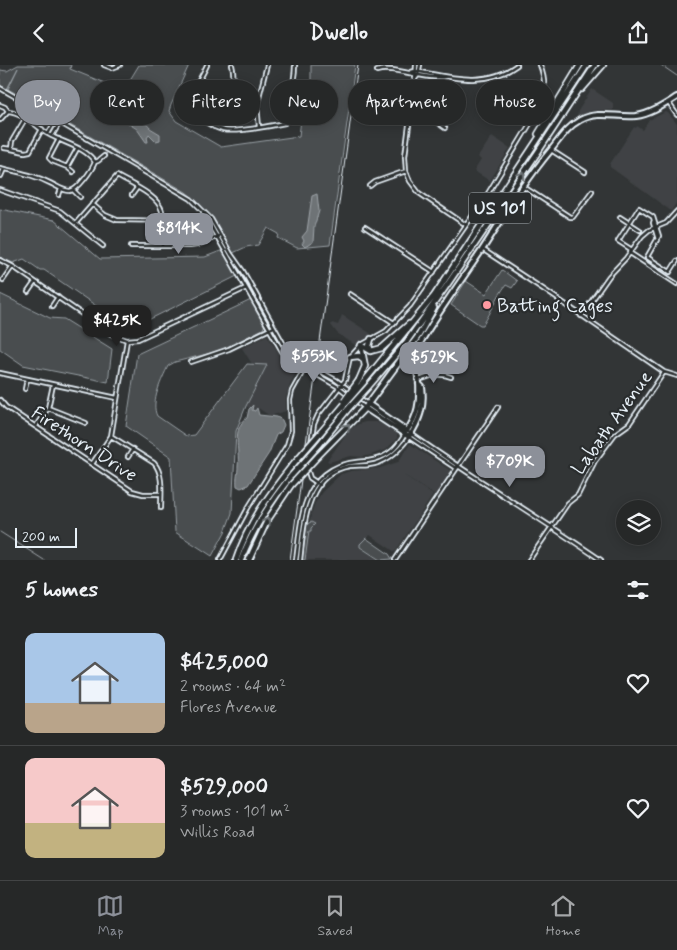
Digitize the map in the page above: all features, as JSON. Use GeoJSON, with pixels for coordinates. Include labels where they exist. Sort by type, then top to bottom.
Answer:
{"type":"FeatureCollection","features":[{"type":"Feature","properties":{"kind":"highway"},"geometry":{"type":"LineString","coordinates":[[509,182],[561,93],[580,65]]}},
{"type":"Feature","properties":{"kind":"highway","name":"US 101"},"geometry":{"type":"LineString","coordinates":[[236,560],[248,529],[261,506],[361,382],[426,307],[587,65]]}},
{"type":"Feature","properties":{"kind":"highway","name":"US 101"},"geometry":{"type":"LineString","coordinates":[[241,560],[260,520],[274,497],[405,344],[445,288],[595,65]]}},
{"type":"Feature","properties":{"kind":"highway"},"geometry":{"type":"LineString","coordinates":[[577,93],[603,65]]}},
{"type":"Feature","properties":{"kind":"highway"},"geometry":{"type":"LineString","coordinates":[[249,560],[267,521],[291,485],[367,406],[419,335],[445,288]]}},
{"type":"Feature","properties":{"kind":"highway"},"geometry":{"type":"LineString","coordinates":[[360,345],[371,351],[382,348],[426,307]]}},
{"type":"Feature","properties":{"kind":"highway"},"geometry":{"type":"LineString","coordinates":[[371,339],[369,346],[371,351]]}},
{"type":"Feature","properties":{"kind":"highway"},"geometry":{"type":"LineString","coordinates":[[360,345],[364,360],[361,382]]}},
{"type":"Feature","properties":{"kind":"highway"},"geometry":{"type":"LineString","coordinates":[[350,357],[359,356],[364,360]]}},
{"type":"Feature","properties":{"kind":"main road"},"geometry":{"type":"LineString","coordinates":[[367,406],[408,434],[418,410],[418,383],[414,363],[419,345],[524,187],[568,128],[584,118],[601,114],[642,115],[654,111],[677,97]]}},
{"type":"Feature","properties":{"kind":"street"},"geometry":{"type":"LineString","coordinates":[[104,65],[112,68],[120,65]]}},
{"type":"Feature","properties":{"kind":"street"},"geometry":{"type":"LineString","coordinates":[[207,65],[193,95],[191,106],[194,113],[214,127],[233,131],[285,123],[287,107],[294,84],[295,65]]}},
{"type":"Feature","properties":{"kind":"street"},"geometry":{"type":"LineString","coordinates":[[214,127],[231,90],[234,78],[232,65]]}},
{"type":"Feature","properties":{"kind":"street"},"geometry":{"type":"LineString","coordinates":[[260,127],[257,105],[267,65]]}},
{"type":"Feature","properties":{"kind":"street"},"geometry":{"type":"LineString","coordinates":[[415,80],[416,65]]}},
{"type":"Feature","properties":{"kind":"street"},"geometry":{"type":"LineString","coordinates":[[415,73],[420,65]]}},
{"type":"Feature","properties":{"kind":"street"},"geometry":{"type":"LineString","coordinates":[[508,70],[512,65]]}},
{"type":"Feature","properties":{"kind":"street"},"geometry":{"type":"LineString","coordinates":[[377,71],[384,68],[476,80],[492,77],[517,65]]}},
{"type":"Feature","properties":{"kind":"street"},"geometry":{"type":"LineString","coordinates":[[320,485],[310,478],[307,469],[314,424],[318,415],[347,377],[350,357],[360,345],[386,331],[410,306],[487,195],[539,109],[545,89],[545,77],[540,65]]}},
{"type":"Feature","properties":{"kind":"street"},"geometry":{"type":"LineString","coordinates":[[0,88],[15,97]]}},
{"type":"Feature","properties":{"kind":"street"},"geometry":{"type":"LineString","coordinates":[[668,103],[677,115]]}},
{"type":"Feature","properties":{"kind":"street"},"geometry":{"type":"LineString","coordinates":[[0,105],[8,111],[15,113]]}},
{"type":"Feature","properties":{"kind":"street"},"geometry":{"type":"LineString","coordinates":[[0,119],[8,111]]}},
{"type":"Feature","properties":{"kind":"street"},"geometry":{"type":"LineString","coordinates":[[11,149],[12,141],[21,125]]}},
{"type":"Feature","properties":{"kind":"street"},"geometry":{"type":"LineString","coordinates":[[35,125],[48,134],[89,155],[94,162]]}},
{"type":"Feature","properties":{"kind":"street"},"geometry":{"type":"LineString","coordinates":[[48,134],[53,125]]}},
{"type":"Feature","properties":{"kind":"street"},"geometry":{"type":"LineString","coordinates":[[52,136],[58,125]]}},
{"type":"Feature","properties":{"kind":"street"},"geometry":{"type":"LineString","coordinates":[[65,125],[184,194],[201,209],[243,271],[287,350],[342,384],[367,406]]}},
{"type":"Feature","properties":{"kind":"street"},"geometry":{"type":"LineString","coordinates":[[409,125],[405,156],[406,171],[410,181],[419,193],[466,225]]}},
{"type":"Feature","properties":{"kind":"street"},"geometry":{"type":"LineString","coordinates":[[441,125],[445,128]]}},
{"type":"Feature","properties":{"kind":"street"},"geometry":{"type":"LineString","coordinates":[[4,148],[24,152],[30,151],[42,129]]}},
{"type":"Feature","properties":{"kind":"street"},"geometry":{"type":"LineString","coordinates":[[59,139],[49,158],[73,172]]}},
{"type":"Feature","properties":{"kind":"street"},"geometry":{"type":"LineString","coordinates":[[67,167],[77,149]]}},
{"type":"Feature","properties":{"kind":"street"},"geometry":{"type":"LineString","coordinates":[[551,150],[585,172]]}},
{"type":"Feature","properties":{"kind":"street"},"geometry":{"type":"LineString","coordinates":[[73,190],[91,170],[94,162],[104,156]]}},
{"type":"Feature","properties":{"kind":"street"},"geometry":{"type":"LineString","coordinates":[[1,176],[2,168],[30,175],[61,189],[73,190],[80,197]]}},
{"type":"Feature","properties":{"kind":"street"},"geometry":{"type":"LineString","coordinates":[[370,186],[406,171]]}},
{"type":"Feature","properties":{"kind":"street"},"geometry":{"type":"LineString","coordinates":[[76,223],[116,176],[157,201],[162,210],[163,246]]}},
{"type":"Feature","properties":{"kind":"street"},"geometry":{"type":"LineString","coordinates":[[524,187],[570,217],[573,217],[592,191]]}},
{"type":"Feature","properties":{"kind":"street"},"geometry":{"type":"LineString","coordinates":[[132,195],[137,188]]}},
{"type":"Feature","properties":{"kind":"street"},"geometry":{"type":"LineString","coordinates":[[59,195],[61,189]]}},
{"type":"Feature","properties":{"kind":"street"},"geometry":{"type":"LineString","coordinates":[[0,190],[60,211],[103,245]]}},
{"type":"Feature","properties":{"kind":"street"},"geometry":{"type":"LineString","coordinates":[[92,204],[105,215],[117,220],[178,221],[184,218]]}},
{"type":"Feature","properties":{"kind":"street"},"geometry":{"type":"LineString","coordinates":[[644,262],[658,240],[653,217],[639,208],[618,241],[644,262],[677,284]]}},
{"type":"Feature","properties":{"kind":"street"},"geometry":{"type":"LineString","coordinates":[[581,316],[609,275],[631,252],[644,234],[671,219],[677,211]]}},
{"type":"Feature","properties":{"kind":"street"},"geometry":{"type":"LineString","coordinates":[[620,217],[640,230]]}},
{"type":"Feature","properties":{"kind":"street"},"geometry":{"type":"LineString","coordinates":[[365,227],[434,272]]}},
{"type":"Feature","properties":{"kind":"street"},"geometry":{"type":"LineString","coordinates":[[131,246],[197,245],[219,236]]}},
{"type":"Feature","properties":{"kind":"street"},"geometry":{"type":"LineString","coordinates":[[219,236],[283,353],[367,406]]}},
{"type":"Feature","properties":{"kind":"street"},"geometry":{"type":"LineString","coordinates":[[482,249],[664,372],[677,376]]}},
{"type":"Feature","properties":{"kind":"street"},"geometry":{"type":"LineString","coordinates":[[647,257],[670,272]]}},
{"type":"Feature","properties":{"kind":"street"},"geometry":{"type":"LineString","coordinates":[[0,260],[12,266],[116,337],[127,340],[138,339],[246,288]]}},
{"type":"Feature","properties":{"kind":"street"},"geometry":{"type":"LineString","coordinates":[[667,277],[677,261]]}},
{"type":"Feature","properties":{"kind":"street"},"geometry":{"type":"LineString","coordinates":[[3,280],[12,266]]}},
{"type":"Feature","properties":{"kind":"street"},"geometry":{"type":"LineString","coordinates":[[28,292],[35,282]]}},
{"type":"Feature","properties":{"kind":"street"},"geometry":{"type":"LineString","coordinates":[[350,295],[394,323]]}},
{"type":"Feature","properties":{"kind":"street"},"geometry":{"type":"LineString","coordinates":[[52,306],[58,297]]}},
{"type":"Feature","properties":{"kind":"street"},"geometry":{"type":"LineString","coordinates":[[191,362],[228,349],[274,327]]}},
{"type":"Feature","properties":{"kind":"street"},"geometry":{"type":"LineString","coordinates":[[92,464],[111,436],[127,340]]}},
{"type":"Feature","properties":{"kind":"street"},"geometry":{"type":"LineString","coordinates":[[220,560],[248,508],[287,445],[291,431],[290,401],[292,391],[307,364]]}},
{"type":"Feature","properties":{"kind":"street","name":"Labath Avenue"},"geometry":{"type":"LineString","coordinates":[[528,560],[568,503],[578,495],[595,461],[614,434],[628,424],[664,372]]}},
{"type":"Feature","properties":{"kind":"street"},"geometry":{"type":"LineString","coordinates":[[0,373],[117,398]]}},
{"type":"Feature","properties":{"kind":"street"},"geometry":{"type":"LineString","coordinates":[[418,383],[433,375],[440,374],[451,377]]}},
{"type":"Feature","properties":{"kind":"street"},"geometry":{"type":"LineString","coordinates":[[25,389],[27,379]]}},
{"type":"Feature","properties":{"kind":"street"},"geometry":{"type":"LineString","coordinates":[[36,427],[48,408],[53,385]]}},
{"type":"Feature","properties":{"kind":"street","name":"Firethorn Drive"},"geometry":{"type":"LineString","coordinates":[[0,400],[6,407],[137,493],[161,494]]}},
{"type":"Feature","properties":{"kind":"street"},"geometry":{"type":"LineString","coordinates":[[395,560],[498,407]]}},
{"type":"Feature","properties":{"kind":"street"},"geometry":{"type":"LineString","coordinates":[[48,408],[86,423]]}},
{"type":"Feature","properties":{"kind":"street"},"geometry":{"type":"LineString","coordinates":[[298,560],[304,507],[316,483],[334,470],[384,458],[408,434],[454,467],[458,467],[601,560]]}},
{"type":"Feature","properties":{"kind":"street"},"geometry":{"type":"LineString","coordinates":[[111,436],[158,467],[160,473],[161,508]]}},
{"type":"Feature","properties":{"kind":"street"},"geometry":{"type":"LineString","coordinates":[[128,457],[133,449]]}},
{"type":"Feature","properties":{"kind":"street"},"geometry":{"type":"LineString","coordinates":[[298,560],[308,507],[320,485],[334,470]]}},
{"type":"Feature","properties":{"kind":"shaded area"},"geometry":{"type":"Polygon","coordinates":[[[18,65],[71,65],[70,69],[97,80],[90,80],[90,125],[164,125],[164,80],[130,80],[139,65],[189,65],[182,80],[174,80],[174,98],[169,111],[174,118],[174,125],[183,125],[221,147],[299,136],[300,125],[338,125],[338,80],[311,80],[311,65],[355,65],[353,80],[348,80],[348,115],[330,245],[297,248],[278,238],[279,234],[268,228],[258,245],[246,247],[233,253],[207,213],[186,192],[70,125],[80,125],[80,80],[15,80],[15,93],[8,89],[18,68],[7,89],[0,85],[0,70],[7,71],[18,65]]]}},
{"type":"Feature","properties":{"kind":"shaded area"},"geometry":{"type":"Polygon","coordinates":[[[592,89],[613,103],[613,110],[591,111],[577,118],[578,111],[592,89]]]}},
{"type":"Feature","properties":{"kind":"shaded area"},"geometry":{"type":"Polygon","coordinates":[[[666,112],[677,124],[677,202],[671,211],[610,167],[610,164],[634,127],[636,128],[637,126],[643,130],[649,120],[666,112]]]}},
{"type":"Feature","properties":{"kind":"shaded area"},"geometry":{"type":"Polygon","coordinates":[[[131,125],[147,125],[160,134],[160,140],[156,141],[149,134],[147,137],[148,142],[146,142],[137,129],[131,125]]]}},
{"type":"Feature","properties":{"kind":"shaded area"},"geometry":{"type":"Polygon","coordinates":[[[492,136],[510,148],[490,181],[474,171],[481,160],[478,157],[492,136]]]}},
{"type":"Feature","properties":{"kind":"shaded area"},"geometry":{"type":"Polygon","coordinates":[[[317,194],[319,211],[314,227],[313,242],[305,247],[302,244],[304,241],[302,237],[307,231],[312,196],[317,194]]]}},
{"type":"Feature","properties":{"kind":"shaded area"},"geometry":{"type":"Polygon","coordinates":[[[0,209],[54,220],[100,259],[205,257],[223,250],[237,276],[136,326],[121,323],[44,270],[40,270],[24,259],[13,263],[0,257],[0,209]]]}},
{"type":"Feature","properties":{"kind":"shaded area"},"geometry":{"type":"Polygon","coordinates":[[[502,270],[517,281],[512,288],[506,285],[483,325],[480,325],[451,305],[466,281],[486,294],[502,270]]]}},
{"type":"Feature","properties":{"kind":"shaded area"},"geometry":{"type":"Polygon","coordinates":[[[0,294],[50,318],[64,319],[112,349],[108,382],[23,365],[0,349],[0,294]]]}},
{"type":"Feature","properties":{"kind":"shaded area"},"geometry":{"type":"Polygon","coordinates":[[[251,300],[265,324],[263,329],[219,351],[175,362],[168,366],[156,397],[155,410],[157,416],[186,436],[194,435],[247,364],[267,365],[246,406],[236,431],[232,513],[225,532],[212,556],[175,532],[171,457],[126,426],[137,354],[251,300]]]}},
{"type":"Feature","properties":{"kind":"shaded area"},"geometry":{"type":"Polygon","coordinates":[[[342,315],[372,335],[355,345],[337,333],[331,325],[332,323],[338,325],[342,315]]]}},
{"type":"Feature","properties":{"kind":"shaded area"},"geometry":{"type":"Polygon","coordinates":[[[267,335],[281,357],[298,370],[291,382],[286,398],[286,411],[270,416],[258,408],[255,411],[252,410],[252,406],[249,408],[246,406],[267,365],[252,364],[242,348],[267,335]]]}},
{"type":"Feature","properties":{"kind":"shaded area"},"geometry":{"type":"Polygon","coordinates":[[[253,405],[252,410],[255,411],[257,408],[259,415],[277,417],[282,420],[284,425],[281,432],[276,435],[269,453],[248,485],[241,488],[237,486],[237,440],[239,428],[247,418],[249,409],[253,405]]]}},
{"type":"Feature","properties":{"kind":"shaded area"},"geometry":{"type":"Polygon","coordinates":[[[365,422],[376,422],[386,426],[397,434],[397,438],[387,449],[371,455],[362,457],[351,456],[327,461],[349,430],[365,422]]]}},
{"type":"Feature","properties":{"kind":"shaded area"},"geometry":{"type":"Polygon","coordinates":[[[410,444],[451,471],[435,495],[404,475],[433,495],[395,552],[370,535],[359,547],[379,560],[305,560],[311,514],[322,492],[341,474],[380,468],[398,462],[410,444]]]}},
{"type":"Feature","properties":{"kind":"shaded area"},"geometry":{"type":"Polygon","coordinates":[[[311,522],[315,524],[311,531],[309,531],[305,560],[302,560],[307,524],[311,522]]]}},
{"type":"Feature","properties":{"kind":"shaded area"},"geometry":{"type":"Polygon","coordinates":[[[366,538],[389,554],[392,559],[380,560],[360,547],[360,544],[366,538]]]}},
{"type":"Feature","properties":{"kind":"waterway"},"geometry":{"type":"LineString","coordinates":[[661,65],[677,76]]}},
{"type":"Feature","properties":{"kind":"waterway"},"geometry":{"type":"LineString","coordinates":[[0,532],[44,560]]}},
{"type":"Feature","properties":{"kind":"railway"},"geometry":{"type":"LineString","coordinates":[[290,560],[358,65]]}},
{"type":"Feature","properties":{"kind":"place","name":"Batting Cages"},"geometry":{"type":"Point","coordinates":[487,305]}}]}
